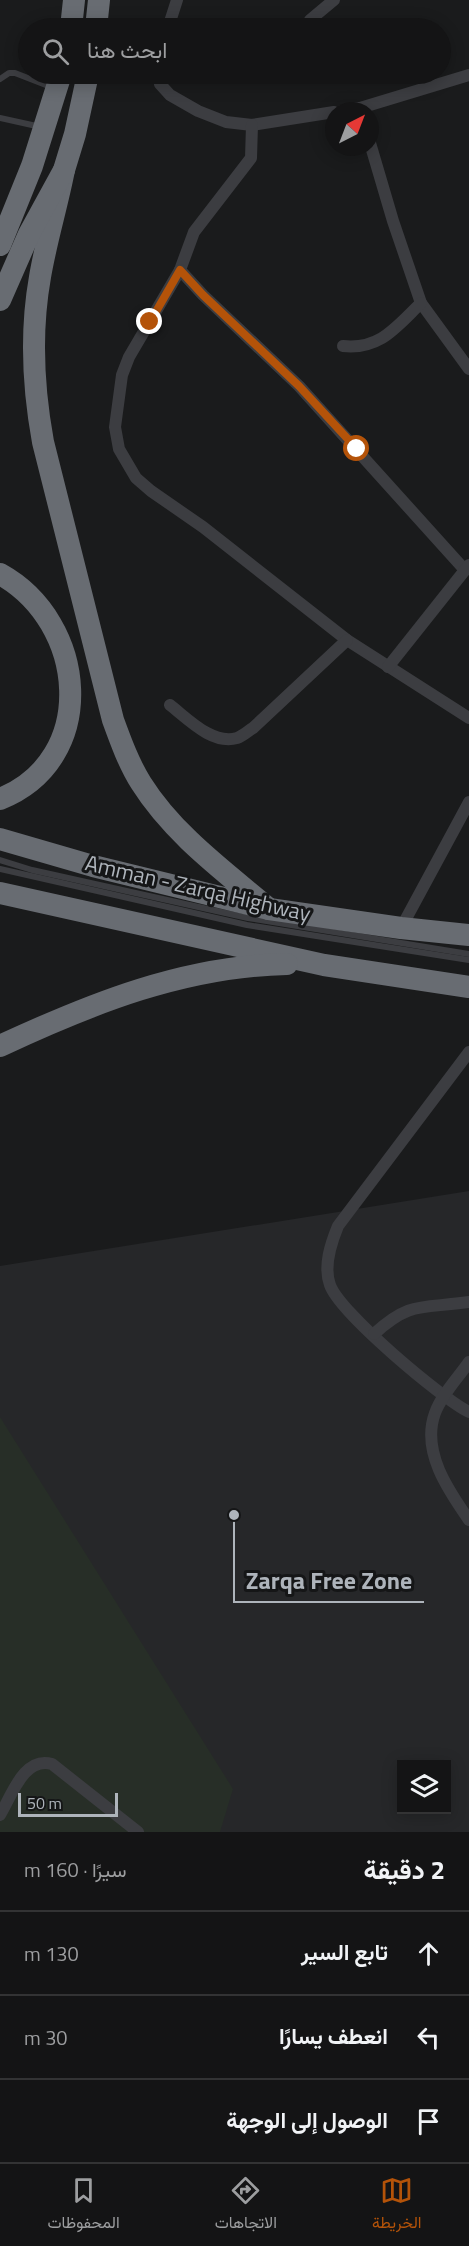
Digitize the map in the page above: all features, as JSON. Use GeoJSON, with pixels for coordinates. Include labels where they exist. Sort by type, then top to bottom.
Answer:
{"type":"FeatureCollection","features":[{"type":"Feature","properties":{"kind":"highway"},"geometry":{"type":"LineString","coordinates":[[72,18],[74,0]]}},
{"type":"Feature","properties":{"kind":"highway"},"geometry":{"type":"LineString","coordinates":[[97,18],[99,0]]}},
{"type":"Feature","properties":{"kind":"highway"},"geometry":{"type":"LineString","coordinates":[[0,245],[32,166],[58,84]]}},
{"type":"Feature","properties":{"kind":"highway"},"geometry":{"type":"LineString","coordinates":[[86,84],[40,278],[34,336],[35,383],[44,442],[113,720],[130,762],[141,783],[167,818],[269,909]]}},
{"type":"Feature","properties":{"kind":"highway"},"geometry":{"type":"LineString","coordinates":[[0,213],[32,166]]}},
{"type":"Feature","properties":{"kind":"highway"},"geometry":{"type":"LineString","coordinates":[[0,300],[29,234],[64,170]]}},
{"type":"Feature","properties":{"kind":"highway"},"geometry":{"type":"LineString","coordinates":[[0,574],[30,596],[49,620],[63,648],[70,672],[71,691],[65,724],[53,756],[32,781],[0,799]]}},
{"type":"Feature","properties":{"kind":"highway","name":"Amman - Zarqa Highway"},"geometry":{"type":"LineString","coordinates":[[0,839],[93,866],[269,909],[401,928],[469,935]]}},
{"type":"Feature","properties":{"kind":"highway","name":"Amman - Zarqa Highway"},"geometry":{"type":"LineString","coordinates":[[0,893],[324,965],[469,987]]}},
{"type":"Feature","properties":{"kind":"highway"},"geometry":{"type":"LineString","coordinates":[[0,1046],[97,1004],[170,979],[246,966],[324,965]]}},
{"type":"Feature","properties":{"kind":"street"},"geometry":{"type":"LineString","coordinates":[[171,18],[177,0]]}},
{"type":"Feature","properties":{"kind":"street"},"geometry":{"type":"LineString","coordinates":[[312,18],[334,0]]}},
{"type":"Feature","properties":{"kind":"street"},"geometry":{"type":"LineString","coordinates":[[451,83],[468,78]]}},
{"type":"Feature","properties":{"kind":"street"},"geometry":{"type":"LineString","coordinates":[[160,84],[170,95],[198,111],[226,122],[252,125],[325,113]]}},
{"type":"Feature","properties":{"kind":"street"},"geometry":{"type":"LineString","coordinates":[[379,104],[448,84]]}},
{"type":"Feature","properties":{"kind":"street"},"geometry":{"type":"LineString","coordinates":[[252,125],[250,158],[194,232],[180,270],[129,357],[122,375],[115,428],[118,449],[136,478],[151,491],[203,527],[347,640],[469,718]]}},
{"type":"Feature","properties":{"kind":"street"},"geometry":{"type":"LineString","coordinates":[[374,156],[421,303],[469,369]]}},
{"type":"Feature","properties":{"kind":"street"},"geometry":{"type":"LineString","coordinates":[[180,270],[203,295],[299,386],[466,567],[388,667]]}},
{"type":"Feature","properties":{"kind":"street"},"geometry":{"type":"LineString","coordinates":[[343,346],[370,345],[382,339],[421,303]]}},
{"type":"Feature","properties":{"kind":"street"},"geometry":{"type":"LineString","coordinates":[[170,705],[216,737],[226,740],[239,738],[253,728],[347,640]]}},
{"type":"Feature","properties":{"kind":"street"},"geometry":{"type":"LineString","coordinates":[[401,928],[469,802]]}},
{"type":"Feature","properties":{"kind":"street"},"geometry":{"type":"LineString","coordinates":[[469,1052],[338,1226],[330,1245],[328,1266],[329,1284],[342,1303],[444,1397],[469,1412]]}},
{"type":"Feature","properties":{"kind":"street"},"geometry":{"type":"LineString","coordinates":[[374,1334],[390,1319],[414,1308],[469,1302]]}},
{"type":"Feature","properties":{"kind":"street"},"geometry":{"type":"LineString","coordinates":[[469,1362],[444,1397],[432,1422],[435,1461],[451,1494],[469,1520]]}},
{"type":"Feature","properties":{"kind":"street"},"geometry":{"type":"LineString","coordinates":[[0,1815],[27,1768],[43,1761],[52,1764],[138,1832]]}},
{"type":"Feature","properties":{"kind":"lane"},"geometry":{"type":"LineString","coordinates":[[0,79],[3,75],[18,74]]}},
{"type":"Feature","properties":{"kind":"lane"},"geometry":{"type":"LineString","coordinates":[[0,118],[45,128]]}},
{"type":"Feature","properties":{"kind":"lane"},"geometry":{"type":"LineString","coordinates":[[0,860],[32,870],[248,918],[469,954]]}},
{"type":"Feature","properties":{"kind":"lane"},"geometry":{"type":"LineString","coordinates":[[0,869],[247,926],[469,960]]}},
{"type":"Feature","properties":{"kind":"shaded area"},"geometry":{"type":"Polygon","coordinates":[[[469,1191],[469,1832],[0,1832],[0,1266],[469,1191]]]}},
{"type":"Feature","properties":{"kind":"shaded area"},"geometry":{"type":"Polygon","coordinates":[[[0,1417],[233,1789],[220,1832],[0,1832],[0,1417]]]}},
{"type":"Feature","properties":{"kind":"place","name":"Zarqa Free Zone"},"geometry":{"type":"Point","coordinates":[234,1515]}},
{"type":"Feature","properties":{"kind":"route"},"geometry":{"type":"LineString","coordinates":[[150,322],[180,270],[203,295],[247,334],[299,386],[357,449]]}}]}
